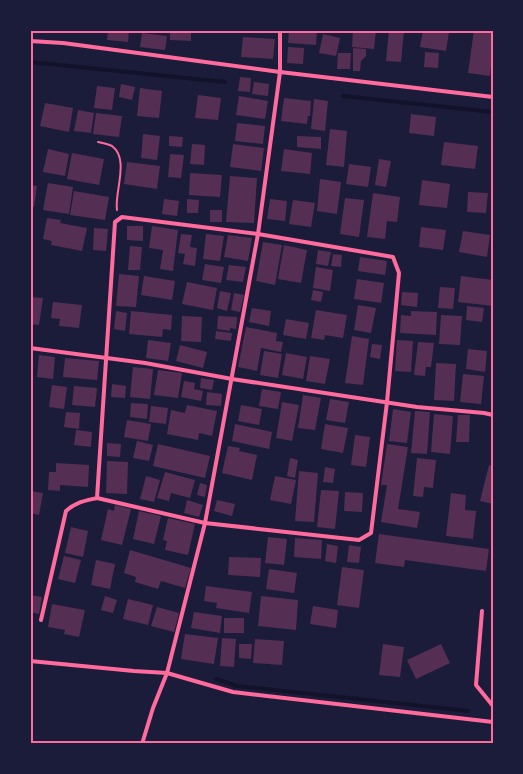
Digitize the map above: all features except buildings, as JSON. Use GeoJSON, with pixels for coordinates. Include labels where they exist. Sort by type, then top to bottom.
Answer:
{"type":"FeatureCollection","features":[{"type":"Feature","properties":{"kind":"lane"},"geometry":{"type":"LineString","coordinates":[[142,744],[167,673],[204,523],[232,379],[258,234],[280,72],[280,30]]}},
{"type":"Feature","properties":{"kind":"lane"},"geometry":{"type":"LineString","coordinates":[[30,41],[63,43],[493,97]]}},
{"type":"Feature","properties":{"kind":"lane"},"geometry":{"type":"LineString","coordinates":[[41,620],[66,511],[73,504],[97,498],[204,523],[359,540],[370,533],[387,402],[399,273],[393,257],[258,234],[122,217],[118,220],[116,222],[105,358],[97,498]]}},
{"type":"Feature","properties":{"kind":"lane"},"geometry":{"type":"LineString","coordinates":[[30,348],[145,363],[232,379],[417,407],[493,415]]}},
{"type":"Feature","properties":{"kind":"lane"},"geometry":{"type":"LineString","coordinates":[[482,610],[476,685],[493,705]]}},
{"type":"Feature","properties":{"kind":"lane"},"geometry":{"type":"LineString","coordinates":[[30,661],[167,673],[233,692],[493,722]]}},
{"type":"Feature","properties":{"kind":"path"},"geometry":{"type":"LineString","coordinates":[[98,142],[111,145],[117,152],[120,162],[116,205],[118,220]]}},
{"type":"Feature","properties":{"kind":"waterway"},"geometry":{"type":"LineString","coordinates":[[30,62],[225,82]]}},
{"type":"Feature","properties":{"kind":"waterway"},"geometry":{"type":"LineString","coordinates":[[343,96],[493,112]]}},
{"type":"Feature","properties":{"kind":"waterway"},"geometry":{"type":"LineString","coordinates":[[216,679],[237,686],[468,711]]}}]}
